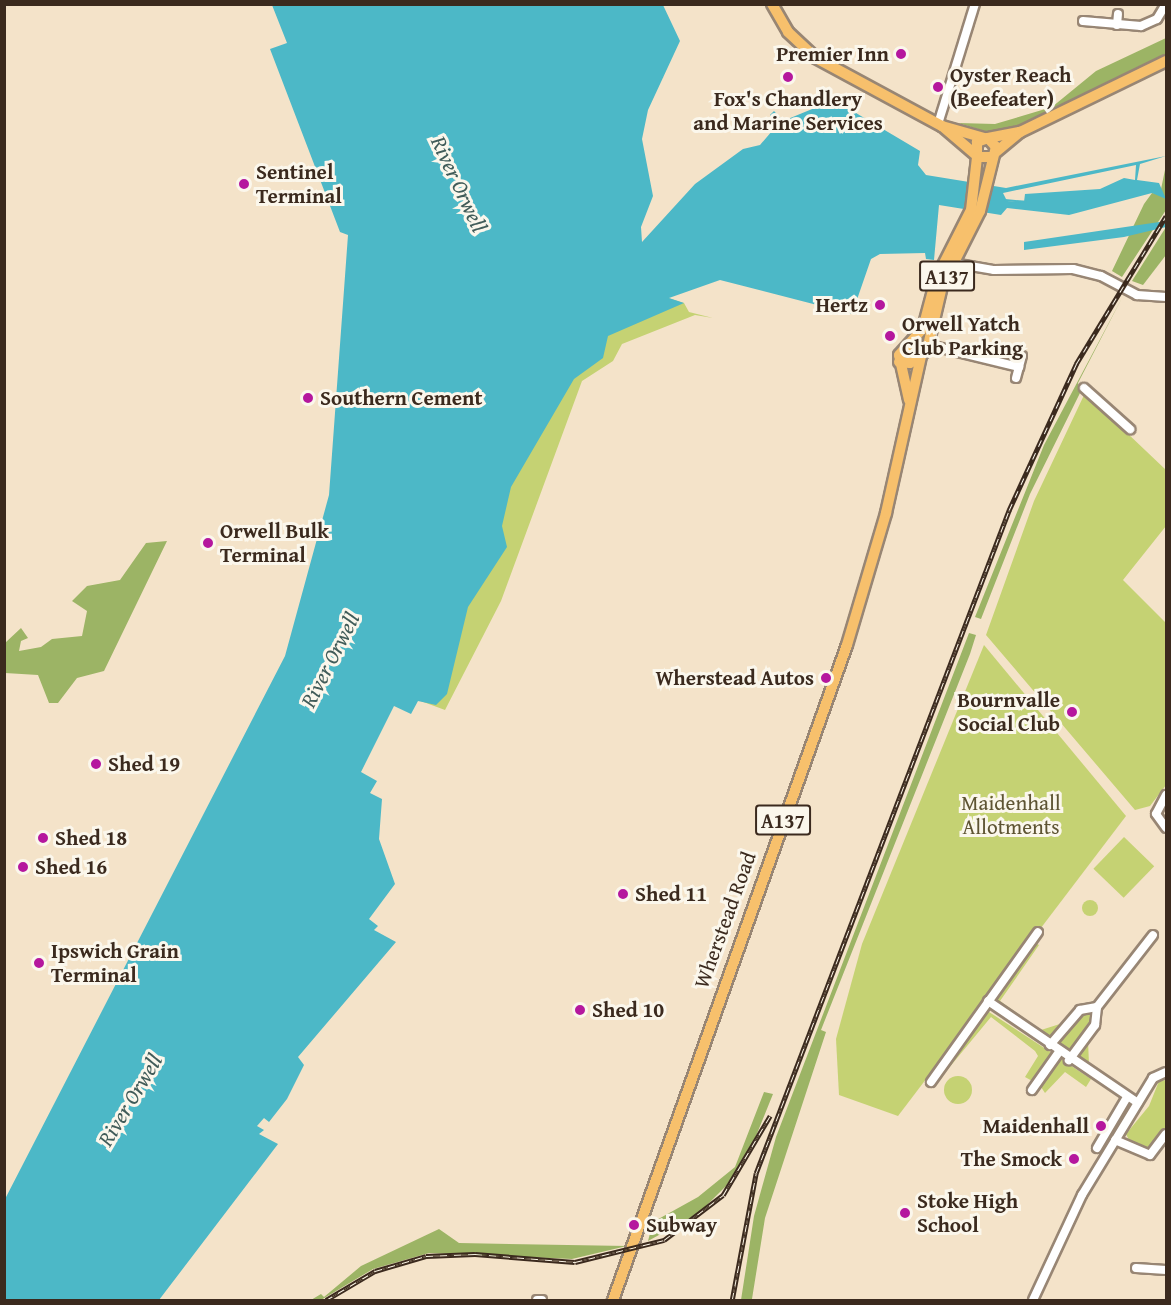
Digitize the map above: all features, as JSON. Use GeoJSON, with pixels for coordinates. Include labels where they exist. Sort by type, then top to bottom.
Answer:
{"type":"FeatureCollection","features":[{"type":"Feature","properties":{"kind":"main road"},"geometry":{"type":"LineString","coordinates":[[772,4],[810,54],[940,125],[976,155],[994,154],[1020,132],[1167,61]]}},
{"type":"Feature","properties":{"kind":"main road"},"geometry":{"type":"LineString","coordinates":[[940,125],[986,138],[994,154]]}},
{"type":"Feature","properties":{"kind":"main road"},"geometry":{"type":"LineString","coordinates":[[976,155],[975,145],[986,138],[1020,132]]}},
{"type":"Feature","properties":{"kind":"main road","name":"Wherstead Road"},"geometry":{"type":"LineString","coordinates":[[613,1300],[847,645],[909,413],[921,357],[929,345],[953,264],[975,211],[983,181],[994,154]]}},
{"type":"Feature","properties":{"kind":"main road","name":"Wherstead Road"},"geometry":{"type":"LineString","coordinates":[[976,155],[983,181]]}},
{"type":"Feature","properties":{"kind":"main road","name":"Wherstead Road"},"geometry":{"type":"LineString","coordinates":[[909,413],[899,362],[901,351],[923,328],[936,279],[975,211]]}},
{"type":"Feature","properties":{"kind":"main road"},"geometry":{"type":"LineString","coordinates":[[899,362],[921,357]]}},
{"type":"Feature","properties":{"kind":"street"},"geometry":{"type":"LineString","coordinates":[[940,125],[975,4]]}},
{"type":"Feature","properties":{"kind":"street"},"geometry":{"type":"LineString","coordinates":[[1083,21],[1117,25],[1149,23],[1166,4]]}},
{"type":"Feature","properties":{"kind":"street"},"geometry":{"type":"LineString","coordinates":[[1117,25],[1118,14]]}},
{"type":"Feature","properties":{"kind":"street"},"geometry":{"type":"LineString","coordinates":[[953,264],[993,270],[1073,269],[1101,276],[1137,295],[1167,297]]}},
{"type":"Feature","properties":{"kind":"street"},"geometry":{"type":"LineString","coordinates":[[929,345],[1019,367]]}},
{"type":"Feature","properties":{"kind":"street"},"geometry":{"type":"LineString","coordinates":[[1016,378],[1022,356]]}},
{"type":"Feature","properties":{"kind":"street"},"geometry":{"type":"LineString","coordinates":[[1084,388],[1130,429]]}},
{"type":"Feature","properties":{"kind":"street"},"geometry":{"type":"LineString","coordinates":[[1167,795],[1156,814],[1167,828]]}},
{"type":"Feature","properties":{"kind":"street"},"geometry":{"type":"LineString","coordinates":[[931,1082],[1038,932]]}},
{"type":"Feature","properties":{"kind":"street"},"geometry":{"type":"LineString","coordinates":[[1070,1060],[1095,1025],[1097,1007],[1153,935]]}},
{"type":"Feature","properties":{"kind":"street"},"geometry":{"type":"LineString","coordinates":[[988,1001],[1070,1060],[1138,1103]]}},
{"type":"Feature","properties":{"kind":"street"},"geometry":{"type":"LineString","coordinates":[[1050,1045],[1080,1010],[1097,1007]]}},
{"type":"Feature","properties":{"kind":"street"},"geometry":{"type":"LineString","coordinates":[[1032,1090],[1059,1052]]}},
{"type":"Feature","properties":{"kind":"street"},"geometry":{"type":"LineString","coordinates":[[1033,1300],[1082,1195],[1153,1078],[1167,1072]]}},
{"type":"Feature","properties":{"kind":"street"},"geometry":{"type":"LineString","coordinates":[[1097,1148],[1127,1097]]}},
{"type":"Feature","properties":{"kind":"street"},"geometry":{"type":"LineString","coordinates":[[1115,1140],[1150,1155],[1167,1134]]}},
{"type":"Feature","properties":{"kind":"street"},"geometry":{"type":"LineString","coordinates":[[1136,1268],[1167,1270]]}},
{"type":"Feature","properties":{"kind":"street"},"geometry":{"type":"LineString","coordinates":[[537,1300],[542,1300]]}},
{"type":"Feature","properties":{"kind":"green space"},"geometry":{"type":"Polygon","coordinates":[[[1166,38],[1166,55],[1027,123],[988,132],[958,123],[995,124],[1052,107],[1096,71],[1166,38]]]}},
{"type":"Feature","properties":{"kind":"green space"},"geometry":{"type":"Polygon","coordinates":[[[1166,165],[1166,210],[1122,277],[1112,271],[1144,204],[1152,193],[1160,194],[1166,165]]]}},
{"type":"Feature","properties":{"kind":"green space"},"geometry":{"type":"Polygon","coordinates":[[[1166,227],[1166,255],[1143,285],[1132,281],[1166,227]]]}},
{"type":"Feature","properties":{"kind":"green space"},"geometry":{"type":"Polygon","coordinates":[[[1123,296],[1078,383],[1080,393],[1030,494],[981,619],[975,617],[1044,445],[1123,296]]]}},
{"type":"Feature","properties":{"kind":"green space"},"geometry":{"type":"Polygon","coordinates":[[[668,298],[684,303],[689,312],[713,318],[695,315],[622,344],[613,361],[582,381],[501,601],[445,710],[418,700],[491,500],[598,341],[668,298]]]}},
{"type":"Feature","properties":{"kind":"green space"},"geometry":{"type":"Polygon","coordinates":[[[1085,393],[1166,470],[1166,526],[1123,580],[1166,623],[1166,785],[1150,806],[1135,810],[986,635],[1034,501],[1085,393]]]}},
{"type":"Feature","properties":{"kind":"green space"},"geometry":{"type":"Polygon","coordinates":[[[167,541],[104,671],[77,678],[58,703],[49,703],[38,675],[5,673],[5,643],[21,628],[28,638],[21,641],[19,651],[41,647],[52,639],[82,636],[87,611],[72,601],[87,586],[120,580],[146,543],[167,541]]]}},
{"type":"Feature","properties":{"kind":"green space"},"geometry":{"type":"Polygon","coordinates":[[[969,633],[976,635],[970,654],[821,1030],[826,1032],[765,1218],[752,1299],[741,1300],[754,1216],[776,1137],[969,633]]]}},
{"type":"Feature","properties":{"kind":"green space","name":"Maidenhall Allotments"},"geometry":{"type":"Polygon","coordinates":[[[984,645],[1126,816],[898,1116],[839,1095],[836,1039],[862,944],[984,645]]]}},
{"type":"Feature","properties":{"kind":"green space"},"geometry":{"type":"Polygon","coordinates":[[[1124,837],[1154,866],[1124,898],[1093,869],[1124,837]]]}},
{"type":"Feature","properties":{"kind":"green space"},"geometry":{"type":"Polygon","coordinates":[[[1090,900],[1096,902],[1098,908],[1096,914],[1090,916],[1084,914],[1082,908],[1084,902],[1090,900]]]}},
{"type":"Feature","properties":{"kind":"green space"},"geometry":{"type":"Polygon","coordinates":[[[1034,942],[1039,945],[1000,1001],[1041,1030],[1063,1023],[1049,1038],[995,1001],[1034,942]]]}},
{"type":"Feature","properties":{"kind":"green space"},"geometry":{"type":"Polygon","coordinates":[[[986,1010],[1052,1053],[1034,1082],[1025,1077],[1038,1056],[1035,1051],[991,1017],[948,1069],[943,1066],[986,1010]]]}},
{"type":"Feature","properties":{"kind":"green space"},"geometry":{"type":"Polygon","coordinates":[[[1091,1011],[1093,1022],[1074,1049],[1068,1054],[1056,1047],[1081,1013],[1091,1011]]]}},
{"type":"Feature","properties":{"kind":"green space"},"geometry":{"type":"Polygon","coordinates":[[[1088,1040],[1089,1065],[1076,1057],[1088,1040]]]}},
{"type":"Feature","properties":{"kind":"green space"},"geometry":{"type":"Polygon","coordinates":[[[1061,1059],[1091,1079],[1086,1087],[1065,1072],[1045,1093],[1039,1084],[1061,1059]]]}},
{"type":"Feature","properties":{"kind":"green space"},"geometry":{"type":"Polygon","coordinates":[[[958,1076],[968,1080],[972,1090],[968,1100],[958,1104],[948,1100],[944,1090],[948,1080],[958,1076]]]}},
{"type":"Feature","properties":{"kind":"green space"},"geometry":{"type":"Polygon","coordinates":[[[1166,1080],[1166,1127],[1145,1150],[1131,1144],[1126,1134],[1149,1106],[1159,1081],[1166,1080]]]}},
{"type":"Feature","properties":{"kind":"green space"},"geometry":{"type":"Polygon","coordinates":[[[764,1092],[773,1094],[752,1146],[726,1186],[699,1213],[648,1241],[653,1222],[698,1197],[735,1167],[764,1092]]]}},
{"type":"Feature","properties":{"kind":"green space"},"geometry":{"type":"Polygon","coordinates":[[[439,1229],[459,1243],[627,1246],[572,1259],[429,1253],[373,1269],[321,1300],[311,1300],[321,1294],[324,1297],[361,1266],[439,1229]]]}},
{"type":"Feature","properties":{"kind":"water","name":"River Orwell"},"geometry":{"type":"Polygon","coordinates":[[[272,5],[663,5],[680,41],[648,110],[642,139],[653,196],[641,227],[642,242],[695,184],[743,149],[760,145],[778,124],[770,115],[774,111],[783,121],[834,100],[920,151],[918,165],[926,175],[1006,188],[1166,156],[1140,164],[1137,180],[1159,183],[1166,199],[1152,193],[1069,215],[1007,208],[1001,215],[939,205],[934,260],[926,259],[925,253],[880,254],[871,259],[852,314],[720,280],[669,298],[684,303],[608,336],[603,358],[574,379],[511,487],[502,526],[507,547],[468,607],[447,694],[436,705],[418,701],[411,714],[394,706],[361,772],[377,781],[370,793],[382,799],[379,839],[395,884],[369,919],[378,926],[374,930],[396,942],[298,1057],[304,1065],[287,1099],[269,1122],[264,1118],[257,1126],[264,1130],[259,1134],[278,1144],[159,1300],[5,1300],[4,1201],[285,656],[329,495],[348,235],[340,232],[270,49],[287,43],[272,5]],[[1136,165],[1003,193],[1007,201],[1024,202],[1025,194],[1100,189],[1124,178],[1135,180],[1136,165]]]}},
{"type":"Feature","properties":{"kind":"water"},"geometry":{"type":"Polygon","coordinates":[[[1166,221],[1166,227],[1124,237],[1024,250],[1024,242],[1166,221]]]}},
{"type":"Feature","properties":{"kind":"waterway"},"geometry":{"type":"LineString","coordinates":[[1005,200],[1026,202]]}},
{"type":"Feature","properties":{"kind":"railway"},"geometry":{"type":"LineString","coordinates":[[732,1300],[756,1173],[1009,510],[1076,364],[1166,216]]}},
{"type":"Feature","properties":{"kind":"railway"},"geometry":{"type":"LineString","coordinates":[[326,1300],[375,1271],[426,1256],[475,1254],[575,1262],[664,1240],[723,1195],[770,1116]]}},
{"type":"Feature","properties":{"kind":"place","name":"Premier Inn"},"geometry":{"type":"Point","coordinates":[901,54]}},
{"type":"Feature","properties":{"kind":"place","name":"Fox's Chandlery and Marine Services"},"geometry":{"type":"Point","coordinates":[788,77]}},
{"type":"Feature","properties":{"kind":"place","name":"Oyster Reach (Beefeater)"},"geometry":{"type":"Point","coordinates":[938,87]}},
{"type":"Feature","properties":{"kind":"place","name":"Sentinel Terminal"},"geometry":{"type":"Point","coordinates":[244,184]}},
{"type":"Feature","properties":{"kind":"place","name":"Hertz"},"geometry":{"type":"Point","coordinates":[880,305]}},
{"type":"Feature","properties":{"kind":"place","name":"Orwell Yatch Club Parking"},"geometry":{"type":"Point","coordinates":[890,336]}},
{"type":"Feature","properties":{"kind":"place","name":"Southern Cement"},"geometry":{"type":"Point","coordinates":[308,398]}},
{"type":"Feature","properties":{"kind":"place","name":"Orwell Bulk Terminal"},"geometry":{"type":"Point","coordinates":[208,543]}},
{"type":"Feature","properties":{"kind":"place","name":"Wherstead Autos"},"geometry":{"type":"Point","coordinates":[826,678]}},
{"type":"Feature","properties":{"kind":"place","name":"Bournvalle Social Club"},"geometry":{"type":"Point","coordinates":[1072,712]}},
{"type":"Feature","properties":{"kind":"place","name":"Shed 19"},"geometry":{"type":"Point","coordinates":[96,764]}},
{"type":"Feature","properties":{"kind":"place","name":"Shed 18"},"geometry":{"type":"Point","coordinates":[43,838]}},
{"type":"Feature","properties":{"kind":"place","name":"Shed 16"},"geometry":{"type":"Point","coordinates":[23,867]}},
{"type":"Feature","properties":{"kind":"place","name":"Shed 11"},"geometry":{"type":"Point","coordinates":[623,894]}},
{"type":"Feature","properties":{"kind":"place","name":"Ipswich Grain Terminal"},"geometry":{"type":"Point","coordinates":[39,963]}},
{"type":"Feature","properties":{"kind":"place","name":"Shed 10"},"geometry":{"type":"Point","coordinates":[580,1010]}},
{"type":"Feature","properties":{"kind":"place","name":"Maidenhall"},"geometry":{"type":"Point","coordinates":[1101,1126]}},
{"type":"Feature","properties":{"kind":"place","name":"The Smock"},"geometry":{"type":"Point","coordinates":[1074,1159]}},
{"type":"Feature","properties":{"kind":"place","name":"Stoke High School"},"geometry":{"type":"Point","coordinates":[905,1213]}},
{"type":"Feature","properties":{"kind":"place","name":"Subway"},"geometry":{"type":"Point","coordinates":[634,1225]}}]}
